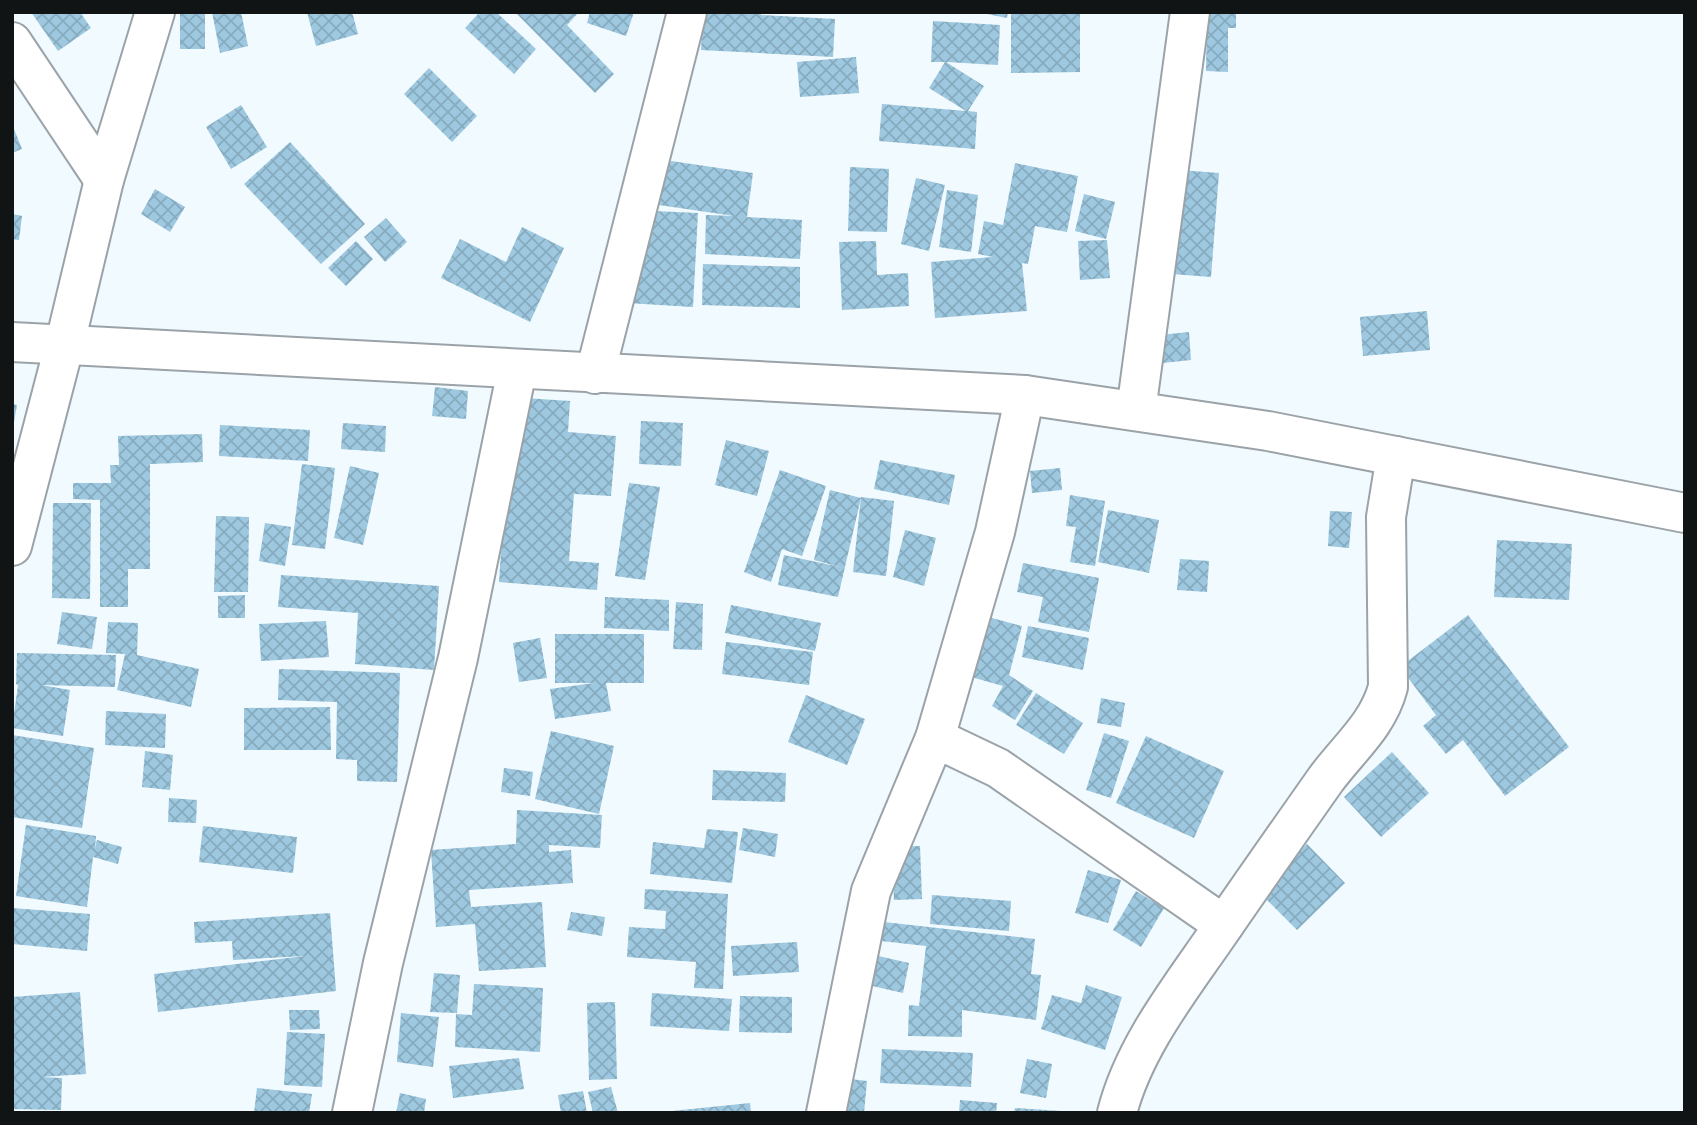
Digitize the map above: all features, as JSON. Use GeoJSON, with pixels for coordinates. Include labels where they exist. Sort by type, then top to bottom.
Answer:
{"type":"FeatureCollection","features":[{"type":"Feature","properties":{"kind":"street"},"geometry":{"type":"LineString","coordinates":[[12,546],[65,344],[104,180],[155,12]]}},
{"type":"Feature","properties":{"kind":"street"},"geometry":{"type":"LineString","coordinates":[[595,374],[687,12]]}},
{"type":"Feature","properties":{"kind":"street"},"geometry":{"type":"LineString","coordinates":[[1136,411],[1190,12]]}},
{"type":"Feature","properties":{"kind":"street"},"geometry":{"type":"LineString","coordinates":[[12,41],[104,180]]}},
{"type":"Feature","properties":{"kind":"street"},"geometry":{"type":"LineString","coordinates":[[12,342],[1026,395],[1268,431],[1685,513]]}},
{"type":"Feature","properties":{"kind":"street"},"geometry":{"type":"LineString","coordinates":[[352,1113],[383,963],[458,658],[517,370]]}},
{"type":"Feature","properties":{"kind":"street"},"geometry":{"type":"LineString","coordinates":[[826,1113],[871,891],[935,737],[995,532],[1026,395]]}},
{"type":"Feature","properties":{"kind":"street"},"geometry":{"type":"LineString","coordinates":[[1117,1113],[1124,1084],[1170,1002],[1331,774],[1373,723],[1383,705],[1388,687],[1386,517],[1396,456]]}},
{"type":"Feature","properties":{"kind":"street"},"geometry":{"type":"LineString","coordinates":[[935,737],[998,768],[1224,925]]}},
{"type":"Feature","properties":{"kind":"building"},"geometry":{"type":"Polygon","coordinates":[[[31,12],[80,12],[91,28],[58,51],[31,12]]]}},
{"type":"Feature","properties":{"kind":"building"},"geometry":{"type":"Polygon","coordinates":[[[180,12],[205,12],[205,49],[180,49],[180,12]]]}},
{"type":"Feature","properties":{"kind":"building"},"geometry":{"type":"Polygon","coordinates":[[[212,12],[241,12],[248,46],[220,53],[212,12]]]}},
{"type":"Feature","properties":{"kind":"building"},"geometry":{"type":"Polygon","coordinates":[[[307,12],[352,12],[358,34],[316,46],[307,12]]]}},
{"type":"Feature","properties":{"kind":"building"},"geometry":{"type":"Polygon","coordinates":[[[480,12],[496,12],[536,49],[514,74],[465,28],[480,12]]]}},
{"type":"Feature","properties":{"kind":"building"},"geometry":{"type":"Polygon","coordinates":[[[515,12],[579,12],[567,25],[614,74],[595,93],[515,12]]]}},
{"type":"Feature","properties":{"kind":"building"},"geometry":{"type":"Polygon","coordinates":[[[590,12],[634,12],[626,36],[587,23],[590,12]]]}},
{"type":"Feature","properties":{"kind":"building"},"geometry":{"type":"Polygon","coordinates":[[[703,12],[761,12],[761,15],[835,19],[833,57],[701,50],[703,12]]]}},
{"type":"Feature","properties":{"kind":"building"},"geometry":{"type":"Polygon","coordinates":[[[977,12],[1008,12],[1007,18],[977,12]]]}},
{"type":"Feature","properties":{"kind":"building"},"geometry":{"type":"Polygon","coordinates":[[[1011,12],[1080,12],[1080,72],[1011,73],[1011,12]]]}},
{"type":"Feature","properties":{"kind":"building"},"geometry":{"type":"Polygon","coordinates":[[[1207,12],[1236,12],[1236,28],[1228,28],[1228,72],[1206,71],[1207,12]]]}},
{"type":"Feature","properties":{"kind":"building"},"geometry":{"type":"Polygon","coordinates":[[[933,21],[1000,25],[998,65],[946,62],[984,86],[968,111],[977,112],[975,149],[879,141],[882,104],[966,111],[929,88],[945,62],[931,62],[933,21]]]}},
{"type":"Feature","properties":{"kind":"building"},"geometry":{"type":"Polygon","coordinates":[[[856,57],[859,93],[800,97],[797,62],[856,57]]]}},
{"type":"Feature","properties":{"kind":"building"},"geometry":{"type":"Polygon","coordinates":[[[429,68],[477,116],[452,142],[404,94],[429,68]]]}},
{"type":"Feature","properties":{"kind":"building"},"geometry":{"type":"Polygon","coordinates":[[[241,105],[267,147],[231,169],[206,127],[241,105]]]}},
{"type":"Feature","properties":{"kind":"building"},"geometry":{"type":"Polygon","coordinates":[[[12,124],[22,149],[12,153],[12,124]]]}},
{"type":"Feature","properties":{"kind":"building"},"geometry":{"type":"Polygon","coordinates":[[[290,142],[365,224],[321,264],[244,184],[290,142]]]}},
{"type":"Feature","properties":{"kind":"building"},"geometry":{"type":"Polygon","coordinates":[[[630,155],[753,173],[747,217],[802,220],[800,259],[705,254],[706,215],[734,216],[625,200],[630,155]]]}},
{"type":"Feature","properties":{"kind":"building"},"geometry":{"type":"Polygon","coordinates":[[[1015,163],[1078,176],[1067,232],[1035,226],[1028,264],[1022,263],[1027,311],[935,318],[931,262],[993,257],[978,254],[984,221],[1003,225],[1015,163]]]}},
{"type":"Feature","properties":{"kind":"building"},"geometry":{"type":"Polygon","coordinates":[[[850,167],[889,169],[887,232],[848,231],[850,167]]]}},
{"type":"Feature","properties":{"kind":"building"},"geometry":{"type":"Polygon","coordinates":[[[1179,170],[1219,173],[1211,277],[1172,274],[1179,170]]]}},
{"type":"Feature","properties":{"kind":"building"},"geometry":{"type":"Polygon","coordinates":[[[916,178],[945,185],[929,251],[901,244],[916,178]]]}},
{"type":"Feature","properties":{"kind":"building"},"geometry":{"type":"Polygon","coordinates":[[[155,189],[185,207],[170,232],[141,214],[155,189]]]}},
{"type":"Feature","properties":{"kind":"building"},"geometry":{"type":"Polygon","coordinates":[[[947,190],[978,195],[971,252],[939,247],[947,190]]]}},
{"type":"Feature","properties":{"kind":"building"},"geometry":{"type":"Polygon","coordinates":[[[1084,194],[1115,202],[1106,239],[1075,231],[1084,194]]]}},
{"type":"Feature","properties":{"kind":"building"},"geometry":{"type":"Polygon","coordinates":[[[632,210],[698,213],[693,307],[627,303],[632,210]]]}},
{"type":"Feature","properties":{"kind":"building"},"geometry":{"type":"Polygon","coordinates":[[[12,214],[22,216],[19,240],[12,239],[12,214]]]}},
{"type":"Feature","properties":{"kind":"building"},"geometry":{"type":"Polygon","coordinates":[[[386,218],[407,242],[385,262],[364,237],[386,218]]]}},
{"type":"Feature","properties":{"kind":"building"},"geometry":{"type":"Polygon","coordinates":[[[522,227],[564,248],[530,322],[441,278],[460,239],[506,262],[522,227]]]}},
{"type":"Feature","properties":{"kind":"building"},"geometry":{"type":"Polygon","coordinates":[[[1107,240],[1110,278],[1080,280],[1078,241],[1107,240]]]}},
{"type":"Feature","properties":{"kind":"building"},"geometry":{"type":"Polygon","coordinates":[[[356,241],[373,259],[346,286],[328,268],[356,241]]]}},
{"type":"Feature","properties":{"kind":"building"},"geometry":{"type":"Polygon","coordinates":[[[876,241],[877,275],[908,273],[909,306],[842,310],[839,242],[876,241]]]}},
{"type":"Feature","properties":{"kind":"building"},"geometry":{"type":"Polygon","coordinates":[[[703,264],[800,267],[800,308],[702,305],[703,264]]]}},
{"type":"Feature","properties":{"kind":"building"},"geometry":{"type":"Polygon","coordinates":[[[1427,311],[1430,350],[1363,356],[1360,317],[1427,311]]]}},
{"type":"Feature","properties":{"kind":"building"},"geometry":{"type":"Polygon","coordinates":[[[1189,332],[1191,360],[1163,363],[1160,335],[1189,332]]]}},
{"type":"Feature","properties":{"kind":"building"},"geometry":{"type":"Polygon","coordinates":[[[435,387],[468,391],[466,419],[432,416],[435,387]]]}},
{"type":"Feature","properties":{"kind":"building"},"geometry":{"type":"Polygon","coordinates":[[[525,398],[570,401],[568,432],[616,436],[611,496],[574,494],[569,561],[599,563],[597,590],[499,582],[506,477],[525,398]]]}},
{"type":"Feature","properties":{"kind":"building"},"geometry":{"type":"Polygon","coordinates":[[[12,404],[17,405],[14,422],[12,421],[12,404]]]}},
{"type":"Feature","properties":{"kind":"building"},"geometry":{"type":"Polygon","coordinates":[[[641,421],[683,423],[681,466],[639,464],[641,421]]]}},
{"type":"Feature","properties":{"kind":"building"},"geometry":{"type":"Polygon","coordinates":[[[343,423],[386,426],[385,452],[341,449],[343,423]]]}},
{"type":"Feature","properties":{"kind":"building"},"geometry":{"type":"Polygon","coordinates":[[[220,425],[310,430],[308,461],[219,456],[220,425]]]}},
{"type":"Feature","properties":{"kind":"building"},"geometry":{"type":"Polygon","coordinates":[[[202,434],[203,462],[150,464],[150,569],[128,569],[128,607],[100,607],[100,500],[73,499],[73,483],[111,483],[110,465],[119,465],[118,436],[202,434]]]}},
{"type":"Feature","properties":{"kind":"building"},"geometry":{"type":"Polygon","coordinates":[[[726,440],[769,451],[757,496],[715,485],[726,440]]]}},
{"type":"Feature","properties":{"kind":"building"},"geometry":{"type":"Polygon","coordinates":[[[880,460],[955,475],[949,505],[874,489],[880,460]]]}},
{"type":"Feature","properties":{"kind":"building"},"geometry":{"type":"Polygon","coordinates":[[[302,464],[335,468],[325,549],[292,545],[302,464]]]}},
{"type":"Feature","properties":{"kind":"building"},"geometry":{"type":"Polygon","coordinates":[[[350,466],[379,473],[363,545],[334,538],[350,466]]]}},
{"type":"Feature","properties":{"kind":"building"},"geometry":{"type":"Polygon","coordinates":[[[1060,468],[1062,490],[1032,493],[1030,471],[1060,468]]]}},
{"type":"Feature","properties":{"kind":"building"},"geometry":{"type":"Polygon","coordinates":[[[780,470],[826,486],[802,556],[782,549],[771,582],[744,572],[780,470]]]}},
{"type":"Feature","properties":{"kind":"building"},"geometry":{"type":"Polygon","coordinates":[[[629,483],[660,487],[645,580],[615,576],[629,483]]]}},
{"type":"Feature","properties":{"kind":"building"},"geometry":{"type":"Polygon","coordinates":[[[830,490],[861,498],[838,597],[778,585],[784,555],[840,567],[814,560],[830,490]]]}},
{"type":"Feature","properties":{"kind":"building"},"geometry":{"type":"Polygon","coordinates":[[[1070,495],[1105,501],[1095,566],[1070,562],[1076,527],[1066,526],[1070,495]]]}},
{"type":"Feature","properties":{"kind":"building"},"geometry":{"type":"Polygon","coordinates":[[[861,497],[894,501],[886,576],[853,572],[861,497]]]}},
{"type":"Feature","properties":{"kind":"building"},"geometry":{"type":"Polygon","coordinates":[[[53,503],[91,503],[90,599],[52,598],[53,503]]]}},
{"type":"Feature","properties":{"kind":"building"},"geometry":{"type":"Polygon","coordinates":[[[1108,510],[1159,520],[1149,573],[1098,562],[1108,510]]]}},
{"type":"Feature","properties":{"kind":"building"},"geometry":{"type":"Polygon","coordinates":[[[1330,511],[1352,512],[1349,548],[1328,546],[1330,511]]]}},
{"type":"Feature","properties":{"kind":"building"},"geometry":{"type":"Polygon","coordinates":[[[216,516],[249,517],[248,592],[214,592],[216,516]]]}},
{"type":"Feature","properties":{"kind":"building"},"geometry":{"type":"Polygon","coordinates":[[[265,523],[291,527],[285,566],[259,561],[265,523]]]}},
{"type":"Feature","properties":{"kind":"building"},"geometry":{"type":"Polygon","coordinates":[[[905,530],[936,538],[924,586],[893,577],[905,530]]]}},
{"type":"Feature","properties":{"kind":"building"},"geometry":{"type":"Polygon","coordinates":[[[1497,540],[1572,544],[1569,600],[1494,597],[1497,540]]]}},
{"type":"Feature","properties":{"kind":"building"},"geometry":{"type":"Polygon","coordinates":[[[1180,559],[1209,561],[1207,592],[1177,590],[1180,559]]]}},
{"type":"Feature","properties":{"kind":"building"},"geometry":{"type":"Polygon","coordinates":[[[1023,563],[1099,578],[1089,632],[1038,622],[1043,597],[1017,592],[1023,563]]]}},
{"type":"Feature","properties":{"kind":"building"},"geometry":{"type":"Polygon","coordinates":[[[281,575],[439,586],[434,670],[355,664],[358,613],[278,607],[281,575]]]}},
{"type":"Feature","properties":{"kind":"building"},"geometry":{"type":"Polygon","coordinates":[[[245,595],[245,618],[218,618],[218,596],[245,595]]]}},
{"type":"Feature","properties":{"kind":"building"},"geometry":{"type":"Polygon","coordinates":[[[605,597],[669,600],[669,631],[604,628],[605,597]]]}},
{"type":"Feature","properties":{"kind":"building"},"geometry":{"type":"Polygon","coordinates":[[[676,602],[703,604],[702,650],[673,649],[676,602]]]}},
{"type":"Feature","properties":{"kind":"building"},"geometry":{"type":"Polygon","coordinates":[[[731,605],[821,623],[815,651],[725,633],[731,605]]]}},
{"type":"Feature","properties":{"kind":"building"},"geometry":{"type":"Polygon","coordinates":[[[62,612],[97,617],[92,649],[57,644],[62,612]]]}},
{"type":"Feature","properties":{"kind":"building"},"geometry":{"type":"Polygon","coordinates":[[[973,613],[1022,626],[1009,675],[1033,691],[1015,720],[992,706],[1003,686],[957,673],[973,613]]]}},
{"type":"Feature","properties":{"kind":"building"},"geometry":{"type":"Polygon","coordinates":[[[1468,615],[1569,747],[1505,796],[1463,740],[1446,754],[1423,726],[1436,715],[1400,667],[1468,615]]]}},
{"type":"Feature","properties":{"kind":"building"},"geometry":{"type":"Polygon","coordinates":[[[326,621],[329,657],[261,661],[259,624],[326,621]]]}},
{"type":"Feature","properties":{"kind":"building"},"geometry":{"type":"Polygon","coordinates":[[[108,622],[138,623],[137,655],[199,669],[191,707],[117,690],[125,654],[106,653],[108,622]]]}},
{"type":"Feature","properties":{"kind":"building"},"geometry":{"type":"Polygon","coordinates":[[[1028,626],[1089,638],[1083,670],[1022,657],[1028,626]]]}},
{"type":"Feature","properties":{"kind":"building"},"geometry":{"type":"Polygon","coordinates":[[[555,634],[644,634],[644,683],[606,683],[611,711],[555,719],[550,689],[594,683],[555,683],[555,634]]]}},
{"type":"Feature","properties":{"kind":"building"},"geometry":{"type":"Polygon","coordinates":[[[540,638],[547,678],[519,682],[513,643],[540,638]]]}},
{"type":"Feature","properties":{"kind":"building"},"geometry":{"type":"Polygon","coordinates":[[[726,642],[813,652],[809,685],[722,674],[726,642]]]}},
{"type":"Feature","properties":{"kind":"building"},"geometry":{"type":"Polygon","coordinates":[[[17,653],[116,655],[115,687],[41,685],[70,690],[63,736],[12,728],[18,685],[17,653]]]}},
{"type":"Feature","properties":{"kind":"building"},"geometry":{"type":"Polygon","coordinates":[[[279,669],[400,673],[397,782],[357,781],[357,760],[336,759],[337,702],[278,700],[279,669]]]}},
{"type":"Feature","properties":{"kind":"building"},"geometry":{"type":"Polygon","coordinates":[[[1036,693],[1083,723],[1064,754],[1016,725],[1036,693]]]}},
{"type":"Feature","properties":{"kind":"building"},"geometry":{"type":"Polygon","coordinates":[[[806,695],[865,719],[847,765],[788,742],[806,695]]]}},
{"type":"Feature","properties":{"kind":"building"},"geometry":{"type":"Polygon","coordinates":[[[1101,698],[1125,703],[1121,727],[1097,723],[1101,698]]]}},
{"type":"Feature","properties":{"kind":"building"},"geometry":{"type":"Polygon","coordinates":[[[330,707],[331,750],[244,750],[244,708],[330,707]]]}},
{"type":"Feature","properties":{"kind":"building"},"geometry":{"type":"Polygon","coordinates":[[[106,711],[166,714],[165,748],[105,745],[106,711]]]}},
{"type":"Feature","properties":{"kind":"building"},"geometry":{"type":"Polygon","coordinates":[[[551,731],[614,746],[599,814],[535,799],[551,731]]]}},
{"type":"Feature","properties":{"kind":"building"},"geometry":{"type":"Polygon","coordinates":[[[1104,733],[1129,741],[1111,798],[1086,790],[1104,733]]]}},
{"type":"Feature","properties":{"kind":"building"},"geometry":{"type":"Polygon","coordinates":[[[12,735],[94,748],[82,828],[12,817],[12,735]]]}},
{"type":"Feature","properties":{"kind":"building"},"geometry":{"type":"Polygon","coordinates":[[[1146,736],[1224,771],[1194,838],[1116,803],[1146,736]]]}},
{"type":"Feature","properties":{"kind":"building"},"geometry":{"type":"Polygon","coordinates":[[[145,751],[173,755],[170,790],[142,787],[145,751]]]}},
{"type":"Feature","properties":{"kind":"building"},"geometry":{"type":"Polygon","coordinates":[[[1392,752],[1429,793],[1381,837],[1344,797],[1392,752]]]}},
{"type":"Feature","properties":{"kind":"building"},"geometry":{"type":"Polygon","coordinates":[[[504,768],[533,772],[530,796],[501,792],[504,768]]]}},
{"type":"Feature","properties":{"kind":"building"},"geometry":{"type":"Polygon","coordinates":[[[713,770],[786,773],[785,802],[712,800],[713,770]]]}},
{"type":"Feature","properties":{"kind":"building"},"geometry":{"type":"Polygon","coordinates":[[[169,798],[197,800],[196,823],[168,822],[169,798]]]}},
{"type":"Feature","properties":{"kind":"building"},"geometry":{"type":"Polygon","coordinates":[[[517,810],[602,815],[600,848],[549,845],[549,852],[571,850],[573,883],[469,890],[471,907],[542,902],[546,967],[479,971],[475,924],[436,927],[431,850],[516,844],[517,810]]]}},
{"type":"Feature","properties":{"kind":"building"},"geometry":{"type":"Polygon","coordinates":[[[26,825],[96,836],[95,848],[97,840],[122,847],[118,864],[93,857],[87,907],[16,896],[26,825]]]}},
{"type":"Feature","properties":{"kind":"building"},"geometry":{"type":"Polygon","coordinates":[[[203,826],[297,837],[293,873],[199,862],[203,826]]]}},
{"type":"Feature","properties":{"kind":"building"},"geometry":{"type":"Polygon","coordinates":[[[743,828],[778,834],[775,857],[739,850],[743,828]]]}},
{"type":"Feature","properties":{"kind":"building"},"geometry":{"type":"Polygon","coordinates":[[[707,829],[738,832],[732,883],[650,874],[653,842],[704,848],[707,829]]]}},
{"type":"Feature","properties":{"kind":"building"},"geometry":{"type":"Polygon","coordinates":[[[1307,844],[1345,883],[1297,930],[1258,891],[1307,844]]]}},
{"type":"Feature","properties":{"kind":"building"},"geometry":{"type":"Polygon","coordinates":[[[920,846],[922,899],[894,900],[892,847],[920,846]]]}},
{"type":"Feature","properties":{"kind":"building"},"geometry":{"type":"Polygon","coordinates":[[[1088,870],[1121,880],[1108,923],[1075,913],[1088,870]]]}},
{"type":"Feature","properties":{"kind":"building"},"geometry":{"type":"Polygon","coordinates":[[[645,889],[728,894],[723,989],[694,988],[696,962],[627,957],[629,927],[665,929],[666,911],[644,909],[645,889]]]}},
{"type":"Feature","properties":{"kind":"building"},"geometry":{"type":"Polygon","coordinates":[[[1136,891],[1164,908],[1141,947],[1113,930],[1136,891]]]}},
{"type":"Feature","properties":{"kind":"building"},"geometry":{"type":"Polygon","coordinates":[[[932,895],[1011,901],[1009,931],[930,924],[932,895]]]}},
{"type":"Feature","properties":{"kind":"building"},"geometry":{"type":"Polygon","coordinates":[[[12,908],[90,914],[87,951],[12,944],[12,908]]]}},
{"type":"Feature","properties":{"kind":"building"},"geometry":{"type":"Polygon","coordinates":[[[571,912],[605,917],[602,936],[567,930],[571,912]]]}},
{"type":"Feature","properties":{"kind":"building"},"geometry":{"type":"Polygon","coordinates":[[[330,913],[336,991],[158,1012],[154,974],[305,956],[233,960],[232,941],[195,943],[194,922],[330,913]]]}},
{"type":"Feature","properties":{"kind":"building"},"geometry":{"type":"Polygon","coordinates":[[[884,922],[1035,939],[1031,974],[1041,975],[1036,1020],[962,1010],[962,1037],[908,1036],[909,1005],[919,1006],[926,946],[881,941],[884,922]]]}},
{"type":"Feature","properties":{"kind":"building"},"geometry":{"type":"Polygon","coordinates":[[[797,942],[799,972],[733,976],[731,946],[797,942]]]}},
{"type":"Feature","properties":{"kind":"building"},"geometry":{"type":"Polygon","coordinates":[[[874,955],[909,963],[903,993],[868,985],[874,955]]]}},
{"type":"Feature","properties":{"kind":"building"},"geometry":{"type":"Polygon","coordinates":[[[434,973],[460,975],[457,1013],[430,1012],[434,973]]]}},
{"type":"Feature","properties":{"kind":"building"},"geometry":{"type":"Polygon","coordinates":[[[474,984],[543,988],[540,1052],[455,1047],[456,1014],[472,1015],[474,984]]]}},
{"type":"Feature","properties":{"kind":"building"},"geometry":{"type":"Polygon","coordinates":[[[1086,985],[1122,997],[1105,1050],[1041,1029],[1052,995],[1081,1003],[1086,985]]]}},
{"type":"Feature","properties":{"kind":"building"},"geometry":{"type":"Polygon","coordinates":[[[80,992],[86,1074],[41,1077],[62,1078],[61,1110],[12,1109],[12,997],[80,992]]]}},
{"type":"Feature","properties":{"kind":"building"},"geometry":{"type":"Polygon","coordinates":[[[652,993],[732,999],[729,1031],[650,1026],[652,993]]]}},
{"type":"Feature","properties":{"kind":"building"},"geometry":{"type":"Polygon","coordinates":[[[740,996],[792,997],[792,1033],[739,1032],[740,996]]]}},
{"type":"Feature","properties":{"kind":"building"},"geometry":{"type":"Polygon","coordinates":[[[615,1002],[617,1079],[589,1080],[587,1003],[615,1002]]]}},
{"type":"Feature","properties":{"kind":"building"},"geometry":{"type":"Polygon","coordinates":[[[289,1010],[319,1010],[320,1029],[290,1030],[289,1010]]]}},
{"type":"Feature","properties":{"kind":"building"},"geometry":{"type":"Polygon","coordinates":[[[401,1013],[439,1017],[433,1067],[397,1062],[401,1013]]]}},
{"type":"Feature","properties":{"kind":"building"},"geometry":{"type":"Polygon","coordinates":[[[287,1032],[325,1034],[322,1087],[284,1085],[287,1032]]]}},
{"type":"Feature","properties":{"kind":"building"},"geometry":{"type":"Polygon","coordinates":[[[882,1049],[973,1053],[971,1087],[880,1083],[882,1049]]]}},
{"type":"Feature","properties":{"kind":"building"},"geometry":{"type":"Polygon","coordinates":[[[519,1058],[524,1089],[453,1098],[449,1066],[519,1058]]]}},
{"type":"Feature","properties":{"kind":"building"},"geometry":{"type":"Polygon","coordinates":[[[1027,1059],[1052,1064],[1046,1098],[1020,1093],[1027,1059]]]}},
{"type":"Feature","properties":{"kind":"building"},"geometry":{"type":"Polygon","coordinates":[[[850,1079],[867,1081],[864,1113],[846,1113],[850,1079]]]}},
{"type":"Feature","properties":{"kind":"building"},"geometry":{"type":"Polygon","coordinates":[[[611,1087],[618,1113],[593,1113],[588,1092],[611,1087]]]}},
{"type":"Feature","properties":{"kind":"building"},"geometry":{"type":"Polygon","coordinates":[[[257,1088],[312,1094],[309,1113],[254,1113],[257,1088]]]}},
{"type":"Feature","properties":{"kind":"building"},"geometry":{"type":"Polygon","coordinates":[[[583,1091],[587,1113],[561,1113],[558,1095],[583,1091]]]}},
{"type":"Feature","properties":{"kind":"building"},"geometry":{"type":"Polygon","coordinates":[[[400,1093],[426,1099],[424,1113],[396,1113],[400,1093]]]}},
{"type":"Feature","properties":{"kind":"building"},"geometry":{"type":"Polygon","coordinates":[[[960,1100],[997,1103],[996,1113],[959,1113],[960,1100]]]}},
{"type":"Feature","properties":{"kind":"building"},"geometry":{"type":"Polygon","coordinates":[[[750,1103],[751,1113],[672,1113],[672,1111],[750,1103]]]}},
{"type":"Feature","properties":{"kind":"building"},"geometry":{"type":"Polygon","coordinates":[[[1015,1108],[1061,1111],[1061,1113],[1014,1113],[1015,1108]]]}}]}
